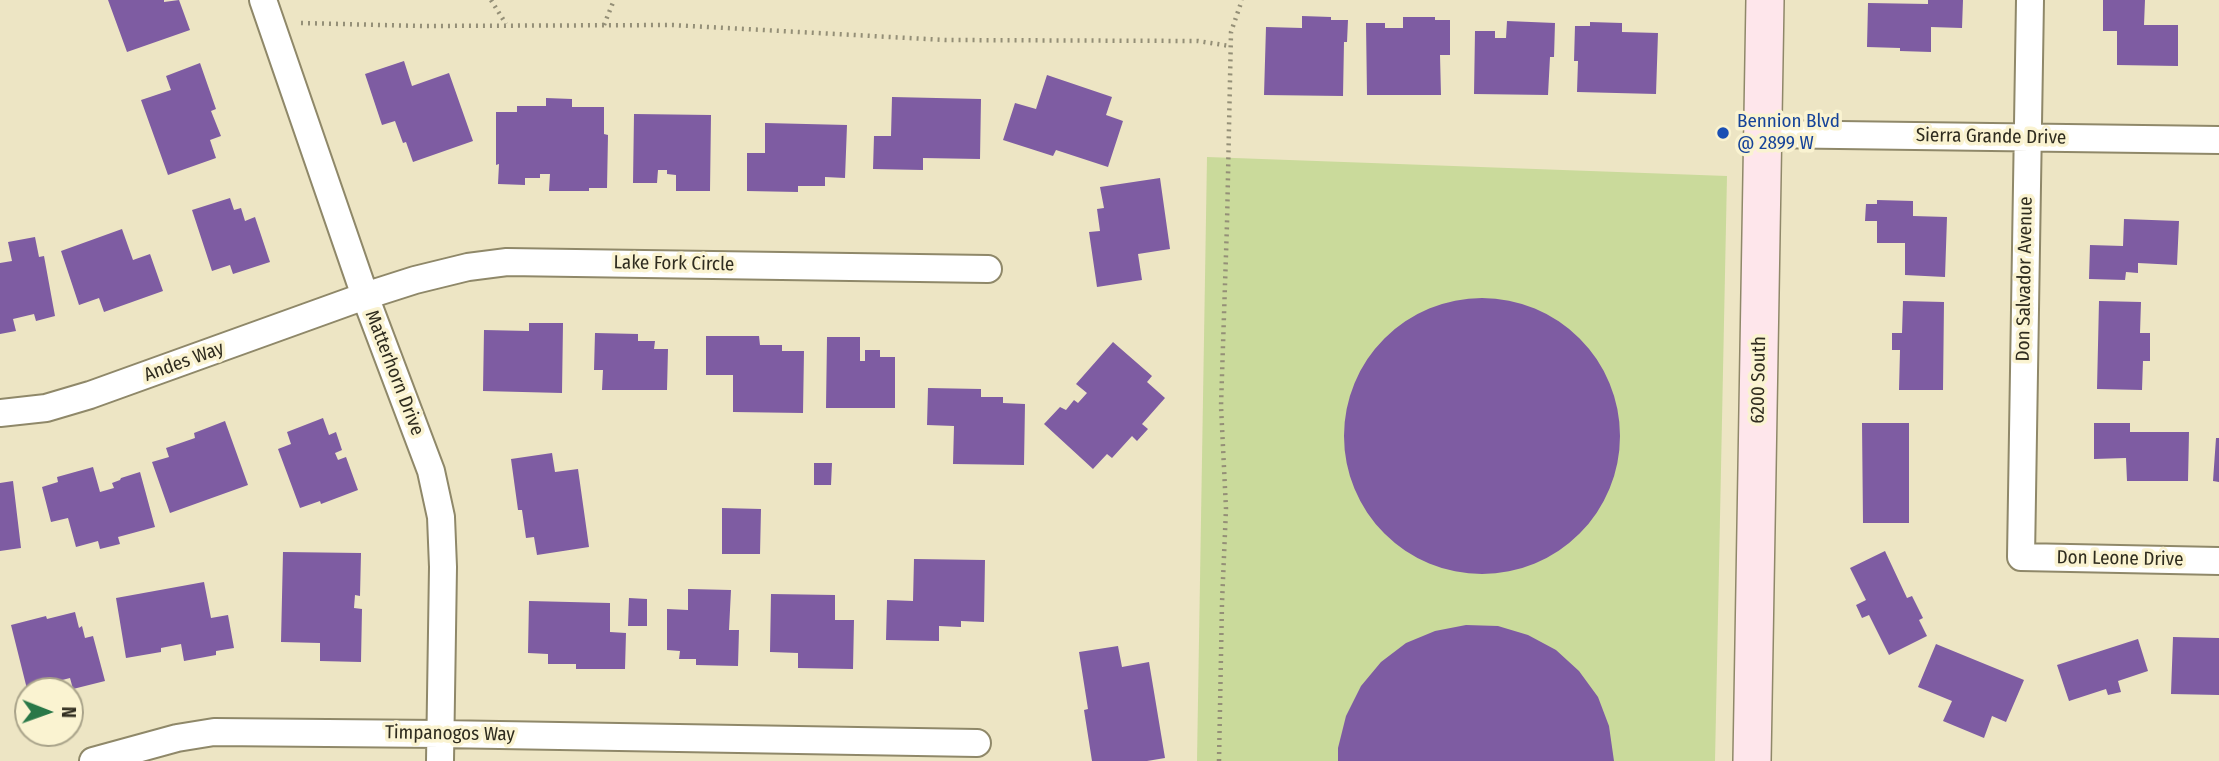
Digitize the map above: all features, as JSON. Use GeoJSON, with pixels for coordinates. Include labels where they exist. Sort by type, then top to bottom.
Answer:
{"type":"FeatureCollection","features":[{"type":"Feature","properties":{"kind":"main road","name":"6200 South"},"geometry":{"type":"LineString","coordinates":[[1752,761],[1765,0]]}},
{"type":"Feature","properties":{"kind":"street","name":"Matterhorn Drive"},"geometry":{"type":"LineString","coordinates":[[263,0],[365,296],[431,471],[441,517],[443,567],[440,761]]}},
{"type":"Feature","properties":{"kind":"street","name":"Don Salvador Avenue"},"geometry":{"type":"LineString","coordinates":[[2021,557],[2030,0]]}},
{"type":"Feature","properties":{"kind":"street","name":"Sierra Grande Drive"},"geometry":{"type":"LineString","coordinates":[[1763,134],[2219,140]]}},
{"type":"Feature","properties":{"kind":"street","name":"Lake Fork Circle"},"geometry":{"type":"LineString","coordinates":[[365,296],[468,267],[507,262],[988,269]]}},
{"type":"Feature","properties":{"kind":"street","name":"Andes Way"},"geometry":{"type":"LineString","coordinates":[[0,413],[46,408],[90,395],[365,296]]}},
{"type":"Feature","properties":{"kind":"street","name":"Don Leone Drive"},"geometry":{"type":"LineString","coordinates":[[2021,557],[2219,561]]}},
{"type":"Feature","properties":{"kind":"street","name":"Timpanogos Way"},"geometry":{"type":"LineString","coordinates":[[93,761],[177,738],[214,732],[440,733],[811,750],[977,743]]}},
{"type":"Feature","properties":{"kind":"path"},"geometry":{"type":"LineString","coordinates":[[492,0],[506,25]]}},
{"type":"Feature","properties":{"kind":"path"},"geometry":{"type":"LineString","coordinates":[[604,26],[614,0]]}},
{"type":"Feature","properties":{"kind":"path"},"geometry":{"type":"LineString","coordinates":[[1219,761],[1226,509],[1221,406],[1230,46],[1231,32],[1242,0]]}},
{"type":"Feature","properties":{"kind":"path"},"geometry":{"type":"LineString","coordinates":[[301,23],[422,26],[672,25],[945,40],[1199,41],[1230,46]]}},
{"type":"Feature","properties":{"kind":"green space"},"geometry":{"type":"Polygon","coordinates":[[[1207,157],[1727,176],[1715,761],[1197,761],[1207,157]]]}},
{"type":"Feature","properties":{"kind":"building"},"geometry":{"type":"Polygon","coordinates":[[[108,0],[179,0],[190,30],[127,52],[108,0]]]}},
{"type":"Feature","properties":{"kind":"building"},"geometry":{"type":"Polygon","coordinates":[[[1928,0],[1963,0],[1962,28],[1931,27],[1931,52],[1867,47],[1868,3],[1928,4],[1928,0]]]}},
{"type":"Feature","properties":{"kind":"building"},"geometry":{"type":"Polygon","coordinates":[[[2103,0],[2145,0],[2144,25],[2178,25],[2178,66],[2117,65],[2117,31],[2103,31],[2103,0]]]}},
{"type":"Feature","properties":{"kind":"building"},"geometry":{"type":"Polygon","coordinates":[[[1302,16],[1348,20],[1347,42],[1344,42],[1343,96],[1264,95],[1266,27],[1302,28],[1302,16]]]}},
{"type":"Feature","properties":{"kind":"building"},"geometry":{"type":"Polygon","coordinates":[[[1403,17],[1450,20],[1450,55],[1440,55],[1441,95],[1367,95],[1366,23],[1385,23],[1385,28],[1403,28],[1403,17]]]}},
{"type":"Feature","properties":{"kind":"building"},"geometry":{"type":"Polygon","coordinates":[[[1507,21],[1555,23],[1554,57],[1550,57],[1548,95],[1474,94],[1475,31],[1495,31],[1495,38],[1506,38],[1507,21]]]}},
{"type":"Feature","properties":{"kind":"building"},"geometry":{"type":"Polygon","coordinates":[[[1590,22],[1622,23],[1622,32],[1658,33],[1656,94],[1577,92],[1575,26],[1590,26],[1590,22]]]}},
{"type":"Feature","properties":{"kind":"building"},"geometry":{"type":"Polygon","coordinates":[[[404,61],[412,86],[449,73],[473,141],[413,162],[395,121],[382,125],[365,74],[404,61]]]}},
{"type":"Feature","properties":{"kind":"building"},"geometry":{"type":"Polygon","coordinates":[[[200,63],[216,109],[211,111],[221,136],[210,140],[216,158],[168,175],[141,100],[171,90],[166,76],[200,63]]]}},
{"type":"Feature","properties":{"kind":"building"},"geometry":{"type":"Polygon","coordinates":[[[1047,75],[1112,97],[1106,115],[1123,121],[1108,167],[1056,150],[1053,156],[1003,140],[1015,103],[1036,109],[1047,75]]]}},
{"type":"Feature","properties":{"kind":"building"},"geometry":{"type":"Polygon","coordinates":[[[892,97],[981,99],[980,159],[923,158],[923,170],[873,169],[874,136],[891,136],[892,97]]]}},
{"type":"Feature","properties":{"kind":"building"},"geometry":{"type":"Polygon","coordinates":[[[546,98],[572,99],[572,107],[604,107],[604,134],[608,135],[607,188],[549,191],[550,174],[540,174],[540,178],[525,178],[525,185],[498,184],[496,112],[517,112],[517,106],[546,106],[546,98]]]}},
{"type":"Feature","properties":{"kind":"building"},"geometry":{"type":"Polygon","coordinates":[[[634,114],[711,115],[710,191],[676,191],[676,175],[667,174],[667,170],[658,170],[657,183],[633,183],[634,114]]]}},
{"type":"Feature","properties":{"kind":"building"},"geometry":{"type":"Polygon","coordinates":[[[765,123],[847,125],[845,178],[825,177],[825,186],[798,186],[798,192],[747,191],[747,153],[765,153],[765,123]]]}},
{"type":"Feature","properties":{"kind":"building"},"geometry":{"type":"Polygon","coordinates":[[[1160,178],[1170,249],[1138,254],[1142,280],[1097,287],[1089,232],[1100,231],[1097,209],[1104,208],[1100,187],[1160,178]]]}},
{"type":"Feature","properties":{"kind":"building"},"geometry":{"type":"Polygon","coordinates":[[[230,198],[234,210],[241,208],[245,221],[255,217],[270,262],[233,274],[230,265],[212,271],[192,210],[230,198]]]}},
{"type":"Feature","properties":{"kind":"building"},"geometry":{"type":"Polygon","coordinates":[[[1877,200],[1913,201],[1913,216],[1947,217],[1945,277],[1905,275],[1905,243],[1877,243],[1877,221],[1865,221],[1866,204],[1877,204],[1877,200]]]}},
{"type":"Feature","properties":{"kind":"building"},"geometry":{"type":"Polygon","coordinates":[[[2124,219],[2179,221],[2177,265],[2138,263],[2138,273],[2126,272],[2125,280],[2089,279],[2090,245],[2123,246],[2124,219]]]}},
{"type":"Feature","properties":{"kind":"building"},"geometry":{"type":"Polygon","coordinates":[[[122,229],[133,260],[150,254],[163,291],[104,312],[99,298],[79,305],[61,251],[122,229]]]}},
{"type":"Feature","properties":{"kind":"building"},"geometry":{"type":"Polygon","coordinates":[[[35,237],[39,257],[44,256],[55,316],[36,321],[34,314],[13,319],[16,331],[0,334],[0,263],[12,261],[8,242],[35,237]]]}},
{"type":"Feature","properties":{"kind":"building"},"geometry":{"type":"Polygon","coordinates":[[[1496,298],[1535,308],[1547,314],[1570,329],[1589,348],[1610,383],[1618,409],[1618,463],[1610,489],[1597,513],[1580,534],[1559,551],[1535,564],[1496,574],[1468,574],[1429,564],[1417,558],[1394,543],[1375,524],[1354,489],[1346,463],[1344,422],[1354,383],[1360,371],[1375,348],[1394,329],[1429,308],[1455,300],[1496,298]]]}},
{"type":"Feature","properties":{"kind":"building"},"geometry":{"type":"Polygon","coordinates":[[[1903,301],[1944,302],[1943,390],[1899,390],[1900,350],[1892,350],[1892,333],[1902,333],[1903,301]]]}},
{"type":"Feature","properties":{"kind":"building"},"geometry":{"type":"Polygon","coordinates":[[[2099,301],[2141,302],[2140,333],[2150,333],[2150,361],[2143,361],[2142,390],[2097,389],[2099,301]]]}},
{"type":"Feature","properties":{"kind":"building"},"geometry":{"type":"Polygon","coordinates":[[[529,323],[563,323],[562,393],[483,391],[484,330],[529,331],[529,323]]]}},
{"type":"Feature","properties":{"kind":"building"},"geometry":{"type":"Polygon","coordinates":[[[595,333],[638,334],[638,341],[655,341],[654,349],[668,349],[667,390],[602,390],[603,370],[594,370],[595,333]]]}},
{"type":"Feature","properties":{"kind":"building"},"geometry":{"type":"Polygon","coordinates":[[[706,336],[759,336],[760,345],[782,345],[782,351],[804,351],[803,413],[733,412],[733,375],[706,375],[706,336]]]}},
{"type":"Feature","properties":{"kind":"building"},"geometry":{"type":"Polygon","coordinates":[[[827,337],[860,337],[860,361],[865,361],[865,350],[880,350],[880,357],[895,357],[895,408],[826,408],[827,337]]]}},
{"type":"Feature","properties":{"kind":"building"},"geometry":{"type":"Polygon","coordinates":[[[1113,342],[1152,376],[1147,382],[1165,398],[1142,424],[1148,429],[1137,441],[1132,436],[1112,458],[1107,454],[1093,469],[1044,424],[1060,407],[1066,410],[1074,400],[1078,403],[1087,393],[1076,384],[1113,342]]]}},
{"type":"Feature","properties":{"kind":"building"},"geometry":{"type":"Polygon","coordinates":[[[928,388],[981,389],[981,397],[1003,397],[1003,403],[1025,404],[1024,465],[953,464],[954,426],[927,425],[928,388]]]}},
{"type":"Feature","properties":{"kind":"building"},"geometry":{"type":"Polygon","coordinates":[[[323,418],[329,435],[336,432],[342,450],[335,453],[338,460],[346,457],[358,490],[321,504],[320,501],[300,508],[278,449],[291,444],[287,432],[323,418]]]}},
{"type":"Feature","properties":{"kind":"building"},"geometry":{"type":"Polygon","coordinates":[[[225,421],[248,485],[170,513],[152,462],[169,457],[166,448],[195,438],[194,433],[225,421]]]}},
{"type":"Feature","properties":{"kind":"building"},"geometry":{"type":"Polygon","coordinates":[[[1862,423],[1909,423],[1909,523],[1863,523],[1862,423]]]}},
{"type":"Feature","properties":{"kind":"building"},"geometry":{"type":"Polygon","coordinates":[[[2094,423],[2130,423],[2130,432],[2189,432],[2188,481],[2127,481],[2126,458],[2094,459],[2094,423]]]}},
{"type":"Feature","properties":{"kind":"building"},"geometry":{"type":"Polygon","coordinates":[[[2216,438],[2219,438],[2219,482],[2213,481],[2216,438]]]}},
{"type":"Feature","properties":{"kind":"building"},"geometry":{"type":"Polygon","coordinates":[[[552,453],[555,472],[578,469],[589,547],[537,555],[534,537],[526,538],[522,510],[518,510],[511,459],[552,453]]]}},
{"type":"Feature","properties":{"kind":"building"},"geometry":{"type":"Polygon","coordinates":[[[814,463],[832,463],[831,485],[814,485],[814,463]]]}},
{"type":"Feature","properties":{"kind":"building"},"geometry":{"type":"Polygon","coordinates":[[[93,467],[100,492],[114,488],[112,483],[121,478],[140,472],[155,527],[118,537],[120,544],[100,549],[98,541],[76,547],[68,518],[51,522],[42,487],[58,482],[57,477],[93,467]]]}},
{"type":"Feature","properties":{"kind":"building"},"geometry":{"type":"Polygon","coordinates":[[[13,481],[21,548],[0,551],[0,483],[13,481]]]}},
{"type":"Feature","properties":{"kind":"building"},"geometry":{"type":"Polygon","coordinates":[[[722,508],[761,509],[760,554],[722,554],[722,508]]]}},
{"type":"Feature","properties":{"kind":"building"},"geometry":{"type":"Polygon","coordinates":[[[1885,551],[1907,598],[1912,596],[1923,618],[1919,620],[1927,636],[1889,655],[1869,615],[1862,618],[1856,605],[1866,600],[1850,568],[1885,551]]]}},
{"type":"Feature","properties":{"kind":"building"},"geometry":{"type":"Polygon","coordinates":[[[283,552],[361,553],[360,596],[355,595],[354,608],[362,609],[361,662],[320,661],[320,643],[281,642],[283,552]]]}},
{"type":"Feature","properties":{"kind":"building"},"geometry":{"type":"Polygon","coordinates":[[[914,559],[985,560],[984,622],[961,621],[961,627],[939,626],[939,641],[886,640],[887,600],[913,601],[914,559]]]}},
{"type":"Feature","properties":{"kind":"building"},"geometry":{"type":"Polygon","coordinates":[[[204,582],[211,618],[228,615],[234,648],[216,651],[216,655],[184,661],[181,644],[161,648],[161,652],[126,658],[116,598],[204,582]]]}},
{"type":"Feature","properties":{"kind":"building"},"geometry":{"type":"Polygon","coordinates":[[[688,589],[731,590],[729,630],[739,630],[738,666],[696,665],[696,659],[679,659],[680,651],[667,650],[667,609],[688,610],[688,589]]]}},
{"type":"Feature","properties":{"kind":"building"},"geometry":{"type":"Polygon","coordinates":[[[771,594],[835,595],[835,620],[854,620],[853,669],[798,668],[798,653],[770,652],[771,594]]]}},
{"type":"Feature","properties":{"kind":"building"},"geometry":{"type":"Polygon","coordinates":[[[629,598],[647,599],[647,626],[628,626],[629,598]]]}},
{"type":"Feature","properties":{"kind":"building"},"geometry":{"type":"Polygon","coordinates":[[[529,601],[610,603],[610,632],[626,633],[625,669],[576,669],[576,664],[548,664],[548,654],[528,653],[529,601]]]}},
{"type":"Feature","properties":{"kind":"building"},"geometry":{"type":"Polygon","coordinates":[[[75,612],[85,638],[93,636],[105,681],[84,686],[84,677],[24,677],[11,625],[46,616],[47,619],[75,612]]]}},
{"type":"Feature","properties":{"kind":"building"},"geometry":{"type":"Polygon","coordinates":[[[1466,625],[1498,626],[1528,635],[1556,650],[1579,671],[1598,697],[1609,726],[1614,761],[1338,761],[1338,748],[1346,716],[1361,686],[1381,662],[1406,643],[1435,631],[1466,625]]]}},
{"type":"Feature","properties":{"kind":"building"},"geometry":{"type":"Polygon","coordinates":[[[2173,637],[2219,638],[2219,695],[2171,694],[2173,637]]]}},
{"type":"Feature","properties":{"kind":"building"},"geometry":{"type":"Polygon","coordinates":[[[2138,639],[2148,671],[2118,681],[2121,692],[2108,695],[2106,689],[2069,701],[2057,665],[2138,639]]]}},
{"type":"Feature","properties":{"kind":"building"},"geometry":{"type":"Polygon","coordinates":[[[1936,644],[2024,680],[2006,722],[1992,716],[1984,738],[1943,721],[1952,701],[1918,687],[1936,644]]]}},
{"type":"Feature","properties":{"kind":"building"},"geometry":{"type":"Polygon","coordinates":[[[1118,646],[1122,667],[1149,662],[1165,758],[1147,761],[1092,761],[1084,710],[1088,709],[1079,652],[1118,646]]]}},
{"type":"Feature","properties":{"kind":"place","name":"Bennion Blvd @ 2899 W"},"geometry":{"type":"Point","coordinates":[1723,133]}}]}
